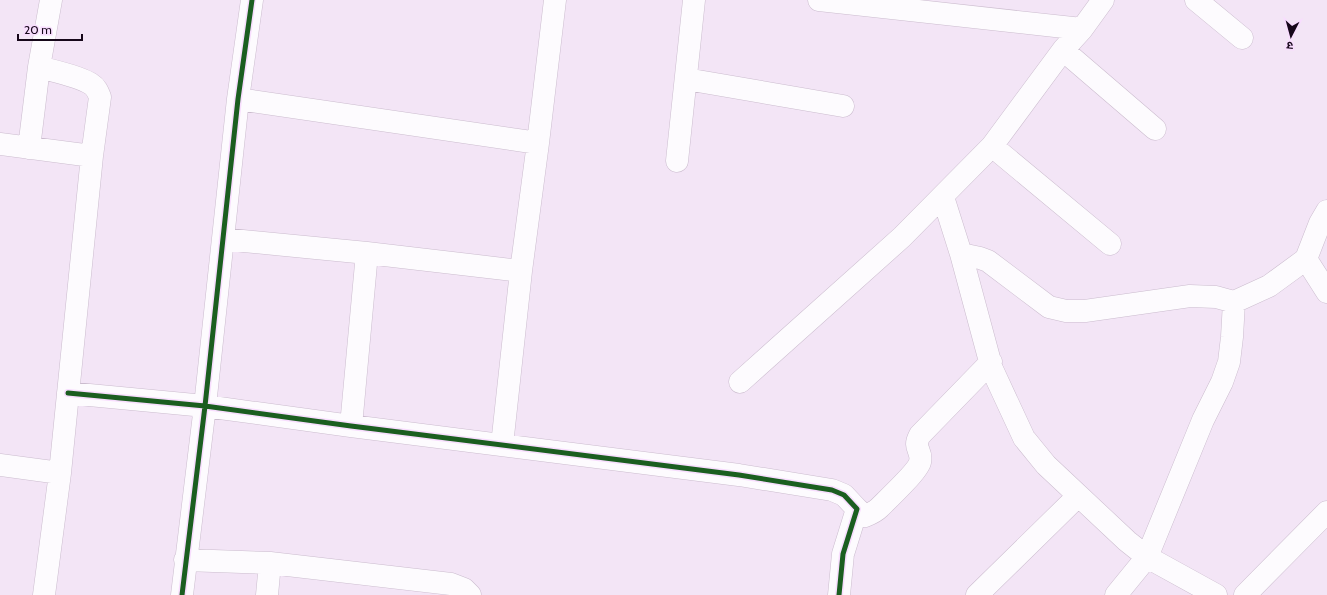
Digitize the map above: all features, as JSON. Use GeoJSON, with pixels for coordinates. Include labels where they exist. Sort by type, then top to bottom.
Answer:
{"type":"FeatureCollection","features":[{"type":"Feature","properties":{"kind":"street"},"geometry":{"type":"LineString","coordinates":[[29,148],[39,67],[51,0]]}},
{"type":"Feature","properties":{"kind":"street"},"geometry":{"type":"LineString","coordinates":[[182,595],[224,239],[238,99],[252,0]]}},
{"type":"Feature","properties":{"kind":"street"},"geometry":{"type":"LineString","coordinates":[[502,445],[521,271],[555,0]]}},
{"type":"Feature","properties":{"kind":"street"},"geometry":{"type":"LineString","coordinates":[[677,160],[694,0]]}},
{"type":"Feature","properties":{"kind":"street"},"geometry":{"type":"LineString","coordinates":[[819,0],[913,5],[1082,29]]}},
{"type":"Feature","properties":{"kind":"street"},"geometry":{"type":"LineString","coordinates":[[740,382],[896,242],[992,146],[1063,50],[1082,29],[1102,0]]}},
{"type":"Feature","properties":{"kind":"street"},"geometry":{"type":"LineString","coordinates":[[1196,0],[1242,38]]}},
{"type":"Feature","properties":{"kind":"street"},"geometry":{"type":"LineString","coordinates":[[1063,50],[1155,129]]}},
{"type":"Feature","properties":{"kind":"street"},"geometry":{"type":"LineString","coordinates":[[39,67],[91,84],[97,90],[100,97],[92,156],[60,473],[44,595]]}},
{"type":"Feature","properties":{"kind":"street"},"geometry":{"type":"LineString","coordinates":[[686,79],[844,106]]}},
{"type":"Feature","properties":{"kind":"street"},"geometry":{"type":"LineString","coordinates":[[238,99],[538,143]]}},
{"type":"Feature","properties":{"kind":"street"},"geometry":{"type":"LineString","coordinates":[[0,144],[92,156]]}},
{"type":"Feature","properties":{"kind":"street"},"geometry":{"type":"LineString","coordinates":[[992,146],[1110,244]]}},
{"type":"Feature","properties":{"kind":"street"},"geometry":{"type":"LineString","coordinates":[[942,197],[961,254],[992,369],[1010,411],[1024,438],[1046,465],[1127,542],[1147,557],[1216,595]]}},
{"type":"Feature","properties":{"kind":"street"},"geometry":{"type":"LineString","coordinates":[[961,254],[988,260],[1049,307],[1066,311],[1085,311],[1190,296],[1216,297],[1234,302],[1269,286],[1306,259],[1320,223],[1327,211]]}},
{"type":"Feature","properties":{"kind":"street"},"geometry":{"type":"LineString","coordinates":[[224,239],[367,253],[521,271]]}},
{"type":"Feature","properties":{"kind":"street"},"geometry":{"type":"LineString","coordinates":[[351,426],[367,253]]}},
{"type":"Feature","properties":{"kind":"street"},"geometry":{"type":"LineString","coordinates":[[1306,259],[1327,292]]}},
{"type":"Feature","properties":{"kind":"street"},"geometry":{"type":"LineString","coordinates":[[1116,595],[1147,557],[1203,420],[1222,382],[1229,362],[1234,302]]}},
{"type":"Feature","properties":{"kind":"street"},"geometry":{"type":"LineString","coordinates":[[68,393],[205,406],[740,475],[832,490],[844,495],[865,516],[878,508],[914,472],[920,464],[921,459],[916,445],[920,435],[991,362]]}},
{"type":"Feature","properties":{"kind":"street"},"geometry":{"type":"LineString","coordinates":[[0,465],[60,473]]}},
{"type":"Feature","properties":{"kind":"street"},"geometry":{"type":"LineString","coordinates":[[977,595],[1078,496]]}},
{"type":"Feature","properties":{"kind":"street"},"geometry":{"type":"LineString","coordinates":[[839,595],[843,554],[857,509]]}},
{"type":"Feature","properties":{"kind":"street"},"geometry":{"type":"LineString","coordinates":[[1245,595],[1327,512]]}},
{"type":"Feature","properties":{"kind":"street"},"geometry":{"type":"LineString","coordinates":[[185,560],[270,563],[397,587],[451,584],[464,589],[470,595]]}},
{"type":"Feature","properties":{"kind":"street"},"geometry":{"type":"LineString","coordinates":[[266,595],[270,563]]}},
{"type":"Feature","properties":{"kind":"cycle path"},"geometry":{"type":"LineString","coordinates":[[182,595],[205,406],[238,99],[252,0]]}},
{"type":"Feature","properties":{"kind":"cycle path"},"geometry":{"type":"LineString","coordinates":[[68,393],[205,406],[739,475],[832,490],[844,495],[857,509],[843,554],[839,595]]}}]}
